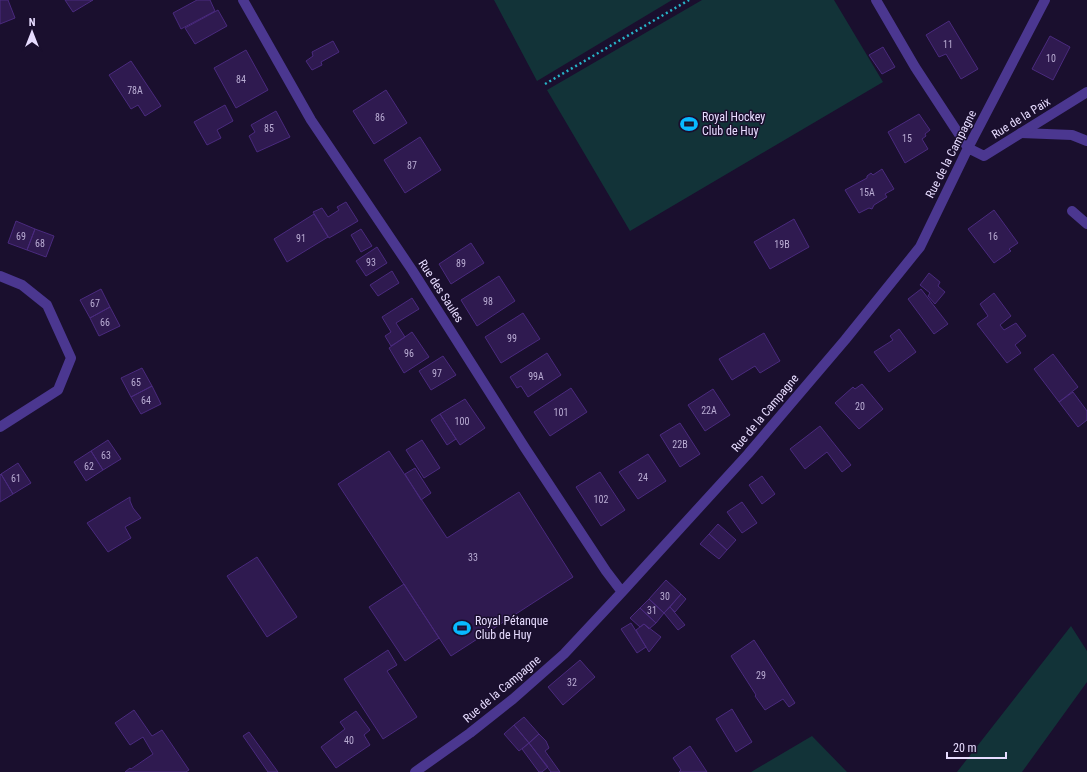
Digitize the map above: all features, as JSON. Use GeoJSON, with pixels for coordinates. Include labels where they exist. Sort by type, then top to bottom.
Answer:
{"type":"FeatureCollection","features":[{"type":"Feature","properties":{"kind":"street","name":"Rue des Saules"},"geometry":{"type":"LineString","coordinates":[[243,0],[311,120],[412,270],[533,461],[606,571],[622,592]]}},
{"type":"Feature","properties":{"kind":"street"},"geometry":{"type":"LineString","coordinates":[[876,0],[915,67],[968,148]]}},
{"type":"Feature","properties":{"kind":"street","name":"Rue de la Campagne"},"geometry":{"type":"LineString","coordinates":[[415,772],[470,733],[558,659],[622,592],[748,454],[845,340],[920,246],[968,148],[1046,0]]}},
{"type":"Feature","properties":{"kind":"street","name":"Rue de la Paix"},"geometry":{"type":"LineString","coordinates":[[968,148],[984,156],[1087,92]]}},
{"type":"Feature","properties":{"kind":"street"},"geometry":{"type":"LineString","coordinates":[[1021,133],[1072,135],[1087,141]]}},
{"type":"Feature","properties":{"kind":"street"},"geometry":{"type":"LineString","coordinates":[[1072,212],[1087,224]]}},
{"type":"Feature","properties":{"kind":"street"},"geometry":{"type":"LineString","coordinates":[[0,276],[22,285],[47,305],[71,358],[58,390],[0,427]]}},
{"type":"Feature","properties":{"kind":"path"},"geometry":{"type":"LineString","coordinates":[[545,84],[689,0]]}},
{"type":"Feature","properties":{"kind":"green space"},"geometry":{"type":"Polygon","coordinates":[[[494,0],[672,0],[537,81],[494,0]]]}},
{"type":"Feature","properties":{"kind":"green space","name":"Royal Hockey Club de Huy"},"geometry":{"type":"Polygon","coordinates":[[[702,0],[834,0],[883,82],[630,231],[547,90],[702,0]]]}},
{"type":"Feature","properties":{"kind":"green space"},"geometry":{"type":"Polygon","coordinates":[[[1071,626],[1087,651],[1087,682],[1022,772],[957,772],[1071,626]]]}},
{"type":"Feature","properties":{"kind":"green space"},"geometry":{"type":"Polygon","coordinates":[[[812,736],[847,772],[751,772],[812,736]]]}},
{"type":"Feature","properties":{"kind":"building"},"geometry":{"type":"Polygon","coordinates":[[[0,0],[8,0],[15,18],[0,24],[0,0]]]}},
{"type":"Feature","properties":{"kind":"building"},"geometry":{"type":"Polygon","coordinates":[[[65,0],[93,0],[73,12],[65,0]]]}},
{"type":"Feature","properties":{"kind":"building"},"geometry":{"type":"Polygon","coordinates":[[[197,0],[210,0],[215,11],[181,29],[173,13],[197,0]]]}},
{"type":"Feature","properties":{"kind":"building"},"geometry":{"type":"Polygon","coordinates":[[[218,10],[227,26],[195,44],[185,28],[218,10]]]}},
{"type":"Feature","properties":{"kind":"building"},"geometry":{"type":"Polygon","coordinates":[[[949,21],[978,69],[961,79],[946,54],[939,57],[926,35],[949,21]]]}},
{"type":"Feature","properties":{"kind":"building"},"geometry":{"type":"Polygon","coordinates":[[[1050,36],[1070,47],[1053,80],[1032,69],[1050,36]]]}},
{"type":"Feature","properties":{"kind":"building"},"geometry":{"type":"Polygon","coordinates":[[[333,41],[339,52],[321,62],[322,65],[312,70],[306,61],[313,56],[312,52],[333,41]]]}},
{"type":"Feature","properties":{"kind":"building"},"geometry":{"type":"Polygon","coordinates":[[[883,47],[895,67],[882,74],[869,55],[883,47]]]}},
{"type":"Feature","properties":{"kind":"building"},"geometry":{"type":"Polygon","coordinates":[[[246,50],[268,90],[236,108],[214,68],[246,50]]]}},
{"type":"Feature","properties":{"kind":"building"},"geometry":{"type":"Polygon","coordinates":[[[131,61],[161,106],[145,116],[138,105],[131,109],[109,75],[131,61]]]}},
{"type":"Feature","properties":{"kind":"building"},"geometry":{"type":"Polygon","coordinates":[[[386,90],[407,123],[374,144],[353,111],[386,90]]]}},
{"type":"Feature","properties":{"kind":"building"},"geometry":{"type":"Polygon","coordinates":[[[225,105],[233,121],[217,130],[221,138],[207,145],[194,122],[225,105]]]}},
{"type":"Feature","properties":{"kind":"building"},"geometry":{"type":"Polygon","coordinates":[[[276,111],[290,137],[257,152],[249,136],[255,132],[251,125],[276,111]]]}},
{"type":"Feature","properties":{"kind":"building"},"geometry":{"type":"Polygon","coordinates":[[[919,114],[930,130],[922,139],[928,149],[905,163],[888,132],[919,114]]]}},
{"type":"Feature","properties":{"kind":"building"},"geometry":{"type":"Polygon","coordinates":[[[420,137],[441,170],[405,193],[384,160],[420,137]]]}},
{"type":"Feature","properties":{"kind":"building"},"geometry":{"type":"Polygon","coordinates":[[[882,169],[894,189],[885,194],[887,197],[874,205],[872,209],[869,208],[859,213],[845,190],[867,178],[867,176],[871,173],[873,175],[882,169]]]}},
{"type":"Feature","properties":{"kind":"building"},"geometry":{"type":"Polygon","coordinates":[[[346,202],[358,221],[329,238],[313,212],[322,208],[328,217],[339,210],[337,207],[346,202]]]}},
{"type":"Feature","properties":{"kind":"building"},"geometry":{"type":"Polygon","coordinates":[[[994,210],[1018,243],[1009,249],[1011,251],[994,263],[968,229],[994,210]]]}},
{"type":"Feature","properties":{"kind":"building"},"geometry":{"type":"Polygon","coordinates":[[[314,214],[328,237],[287,262],[274,239],[314,214]]]}},
{"type":"Feature","properties":{"kind":"building"},"geometry":{"type":"Polygon","coordinates":[[[794,219],[809,247],[770,269],[754,242],[794,219]]]}},
{"type":"Feature","properties":{"kind":"building"},"geometry":{"type":"Polygon","coordinates":[[[16,221],[35,229],[27,250],[8,243],[16,221]]]}},
{"type":"Feature","properties":{"kind":"building"},"geometry":{"type":"Polygon","coordinates":[[[35,229],[54,236],[46,257],[27,250],[35,229]]]}},
{"type":"Feature","properties":{"kind":"building"},"geometry":{"type":"Polygon","coordinates":[[[361,229],[372,246],[361,252],[351,235],[361,229]]]}},
{"type":"Feature","properties":{"kind":"building"},"geometry":{"type":"Polygon","coordinates":[[[471,243],[484,263],[451,284],[439,264],[471,243]]]}},
{"type":"Feature","properties":{"kind":"building"},"geometry":{"type":"Polygon","coordinates":[[[377,247],[387,263],[366,276],[356,261],[377,247]]]}},
{"type":"Feature","properties":{"kind":"building"},"geometry":{"type":"Polygon","coordinates":[[[392,271],[399,283],[378,296],[370,285],[392,271]]]}},
{"type":"Feature","properties":{"kind":"building"},"geometry":{"type":"Polygon","coordinates":[[[929,273],[940,282],[938,286],[945,292],[935,304],[928,296],[930,293],[920,285],[929,273]]]}},
{"type":"Feature","properties":{"kind":"building"},"geometry":{"type":"Polygon","coordinates":[[[499,276],[515,301],[477,326],[461,300],[499,276]]]}},
{"type":"Feature","properties":{"kind":"building"},"geometry":{"type":"Polygon","coordinates":[[[101,289],[110,307],[90,318],[80,300],[101,289]]]}},
{"type":"Feature","properties":{"kind":"building"},"geometry":{"type":"Polygon","coordinates":[[[921,289],[948,324],[934,334],[908,299],[921,289]]]}},
{"type":"Feature","properties":{"kind":"building"},"geometry":{"type":"Polygon","coordinates":[[[994,293],[1011,316],[1000,325],[1004,330],[1016,323],[1026,336],[1015,345],[1021,353],[1007,363],[977,324],[988,316],[980,304],[994,293]]]}},
{"type":"Feature","properties":{"kind":"building"},"geometry":{"type":"Polygon","coordinates":[[[412,298],[419,309],[396,323],[405,337],[391,346],[385,336],[391,332],[382,317],[412,298]]]}},
{"type":"Feature","properties":{"kind":"building"},"geometry":{"type":"Polygon","coordinates":[[[110,307],[120,326],[99,336],[90,318],[110,307]]]}},
{"type":"Feature","properties":{"kind":"building"},"geometry":{"type":"Polygon","coordinates":[[[523,313],[540,339],[501,363],[485,337],[523,313]]]}},
{"type":"Feature","properties":{"kind":"building"},"geometry":{"type":"Polygon","coordinates":[[[899,329],[916,352],[889,372],[874,352],[893,340],[890,336],[899,329]]]}},
{"type":"Feature","properties":{"kind":"building"},"geometry":{"type":"Polygon","coordinates":[[[412,332],[429,357],[404,373],[389,348],[412,332]]]}},
{"type":"Feature","properties":{"kind":"building"},"geometry":{"type":"Polygon","coordinates":[[[764,333],[780,361],[760,373],[755,366],[732,380],[719,359],[764,333]]]}},
{"type":"Feature","properties":{"kind":"building"},"geometry":{"type":"Polygon","coordinates":[[[547,353],[561,375],[528,397],[521,386],[517,388],[510,377],[547,353]]]}},
{"type":"Feature","properties":{"kind":"building"},"geometry":{"type":"Polygon","coordinates":[[[1053,354],[1078,387],[1059,402],[1034,369],[1053,354]]]}},
{"type":"Feature","properties":{"kind":"building"},"geometry":{"type":"Polygon","coordinates":[[[443,356],[456,375],[431,390],[419,371],[443,356]]]}},
{"type":"Feature","properties":{"kind":"building"},"geometry":{"type":"Polygon","coordinates":[[[142,368],[152,386],[131,397],[121,378],[142,368]]]}},
{"type":"Feature","properties":{"kind":"building"},"geometry":{"type":"Polygon","coordinates":[[[862,384],[883,409],[859,429],[835,403],[853,387],[855,389],[862,384]]]}},
{"type":"Feature","properties":{"kind":"building"},"geometry":{"type":"Polygon","coordinates":[[[152,386],[161,404],[141,414],[131,397],[152,386]]]}},
{"type":"Feature","properties":{"kind":"building"},"geometry":{"type":"Polygon","coordinates":[[[571,388],[587,412],[550,436],[534,412],[571,388]]]}},
{"type":"Feature","properties":{"kind":"building"},"geometry":{"type":"Polygon","coordinates":[[[713,389],[730,415],[705,431],[688,405],[713,389]]]}},
{"type":"Feature","properties":{"kind":"building"},"geometry":{"type":"Polygon","coordinates":[[[1073,392],[1087,411],[1087,420],[1078,427],[1059,402],[1073,392]]]}},
{"type":"Feature","properties":{"kind":"building"},"geometry":{"type":"Polygon","coordinates":[[[465,399],[485,428],[460,445],[440,414],[465,399]]]}},
{"type":"Feature","properties":{"kind":"building"},"geometry":{"type":"Polygon","coordinates":[[[440,414],[456,439],[447,445],[431,420],[440,414]]]}},
{"type":"Feature","properties":{"kind":"building"},"geometry":{"type":"Polygon","coordinates":[[[680,423],[700,454],[680,467],[660,435],[680,423]]]}},
{"type":"Feature","properties":{"kind":"building"},"geometry":{"type":"Polygon","coordinates":[[[820,426],[851,465],[842,472],[827,452],[805,469],[790,449],[820,426]]]}},
{"type":"Feature","properties":{"kind":"building"},"geometry":{"type":"Polygon","coordinates":[[[108,440],[121,459],[103,470],[91,451],[108,440]]]}},
{"type":"Feature","properties":{"kind":"building"},"geometry":{"type":"Polygon","coordinates":[[[422,440],[440,468],[424,478],[406,450],[422,440]]]}},
{"type":"Feature","properties":{"kind":"building"},"geometry":{"type":"Polygon","coordinates":[[[91,451],[103,470],[86,481],[74,462],[91,451]]]}},
{"type":"Feature","properties":{"kind":"building"},"geometry":{"type":"Polygon","coordinates":[[[389,451],[447,538],[519,492],[573,577],[451,656],[338,484],[389,451]]]}},
{"type":"Feature","properties":{"kind":"building"},"geometry":{"type":"Polygon","coordinates":[[[648,454],[666,481],[638,499],[619,472],[648,454]]]}},
{"type":"Feature","properties":{"kind":"building"},"geometry":{"type":"Polygon","coordinates":[[[18,463],[31,483],[13,494],[1,474],[18,463]]]}},
{"type":"Feature","properties":{"kind":"building"},"geometry":{"type":"Polygon","coordinates":[[[415,468],[431,493],[421,500],[405,474],[415,468]]]}},
{"type":"Feature","properties":{"kind":"building"},"geometry":{"type":"Polygon","coordinates":[[[600,472],[625,510],[601,526],[576,487],[600,472]]]}},
{"type":"Feature","properties":{"kind":"building"},"geometry":{"type":"Polygon","coordinates":[[[1,474],[13,494],[0,502],[0,475],[1,474]]]}},
{"type":"Feature","properties":{"kind":"building"},"geometry":{"type":"Polygon","coordinates":[[[762,476],[775,494],[762,504],[749,485],[762,476]]]}},
{"type":"Feature","properties":{"kind":"building"},"geometry":{"type":"Polygon","coordinates":[[[130,497],[133,508],[141,518],[125,527],[131,538],[108,552],[87,523],[130,497]]]}},
{"type":"Feature","properties":{"kind":"building"},"geometry":{"type":"Polygon","coordinates":[[[742,502],[757,523],[742,533],[727,512],[742,502]]]}},
{"type":"Feature","properties":{"kind":"building"},"geometry":{"type":"Polygon","coordinates":[[[718,524],[736,540],[727,550],[709,534],[718,524]]]}},
{"type":"Feature","properties":{"kind":"building"},"geometry":{"type":"Polygon","coordinates":[[[709,534],[727,550],[719,559],[700,544],[709,534]]]}},
{"type":"Feature","properties":{"kind":"building"},"geometry":{"type":"Polygon","coordinates":[[[257,557],[297,617],[267,637],[227,576],[257,557]]]}},
{"type":"Feature","properties":{"kind":"building"},"geometry":{"type":"Polygon","coordinates":[[[666,580],[681,594],[664,613],[649,599],[666,580]]]}},
{"type":"Feature","properties":{"kind":"building"},"geometry":{"type":"Polygon","coordinates":[[[404,584],[439,638],[405,661],[369,607],[404,584]]]}},
{"type":"Feature","properties":{"kind":"building"},"geometry":{"type":"Polygon","coordinates":[[[681,594],[686,599],[675,612],[670,607],[681,594]]]}},
{"type":"Feature","properties":{"kind":"building"},"geometry":{"type":"Polygon","coordinates":[[[649,599],[664,613],[656,623],[640,608],[649,599]]]}},
{"type":"Feature","properties":{"kind":"building"},"geometry":{"type":"Polygon","coordinates":[[[670,607],[685,625],[678,630],[664,613],[670,607]]]}},
{"type":"Feature","properties":{"kind":"building"},"geometry":{"type":"Polygon","coordinates":[[[640,608],[656,623],[649,629],[644,624],[640,627],[630,618],[640,608]]]}},
{"type":"Feature","properties":{"kind":"building"},"geometry":{"type":"Polygon","coordinates":[[[631,623],[646,647],[637,653],[621,629],[631,623]]]}},
{"type":"Feature","properties":{"kind":"building"},"geometry":{"type":"Polygon","coordinates":[[[644,624],[661,637],[649,652],[636,630],[644,624]]]}},
{"type":"Feature","properties":{"kind":"building"},"geometry":{"type":"Polygon","coordinates":[[[754,640],[795,703],[789,707],[783,699],[765,710],[731,656],[754,640]]]}},
{"type":"Feature","properties":{"kind":"building"},"geometry":{"type":"Polygon","coordinates":[[[388,650],[397,665],[387,671],[417,717],[383,739],[344,679],[388,650]]]}},
{"type":"Feature","properties":{"kind":"building"},"geometry":{"type":"Polygon","coordinates":[[[580,660],[595,677],[563,705],[548,687],[580,660]]]}},
{"type":"Feature","properties":{"kind":"building"},"geometry":{"type":"Polygon","coordinates":[[[732,709],[752,742],[736,752],[716,719],[732,709]]]}},
{"type":"Feature","properties":{"kind":"building"},"geometry":{"type":"Polygon","coordinates":[[[134,710],[152,736],[162,730],[189,770],[186,772],[125,772],[153,754],[143,737],[130,745],[115,723],[134,710]]]}},
{"type":"Feature","properties":{"kind":"building"},"geometry":{"type":"Polygon","coordinates":[[[356,711],[370,730],[364,735],[370,745],[336,768],[321,747],[345,729],[340,722],[356,711]]]}},
{"type":"Feature","properties":{"kind":"building"},"geometry":{"type":"Polygon","coordinates":[[[524,717],[539,734],[529,743],[514,725],[524,717]]]}},
{"type":"Feature","properties":{"kind":"building"},"geometry":{"type":"Polygon","coordinates":[[[514,725],[529,743],[519,751],[504,734],[514,725]]]}},
{"type":"Feature","properties":{"kind":"building"},"geometry":{"type":"Polygon","coordinates":[[[249,732],[278,772],[268,772],[243,736],[249,732]]]}},
{"type":"Feature","properties":{"kind":"building"},"geometry":{"type":"Polygon","coordinates":[[[539,734],[546,741],[549,748],[545,751],[560,772],[551,772],[529,743],[539,734]]]}},
{"type":"Feature","properties":{"kind":"building"},"geometry":{"type":"Polygon","coordinates":[[[529,743],[548,767],[542,772],[539,772],[522,749],[529,743]]]}},
{"type":"Feature","properties":{"kind":"building"},"geometry":{"type":"Polygon","coordinates":[[[690,746],[707,772],[679,772],[681,770],[673,758],[690,746]]]}},
{"type":"Feature","properties":{"kind":"place","name":"Royal Hockey Club de Huy"},"geometry":{"type":"Point","coordinates":[689,124]}},
{"type":"Feature","properties":{"kind":"place","name":"Royal Pétanque Club de Huy"},"geometry":{"type":"Point","coordinates":[462,628]}}]}
